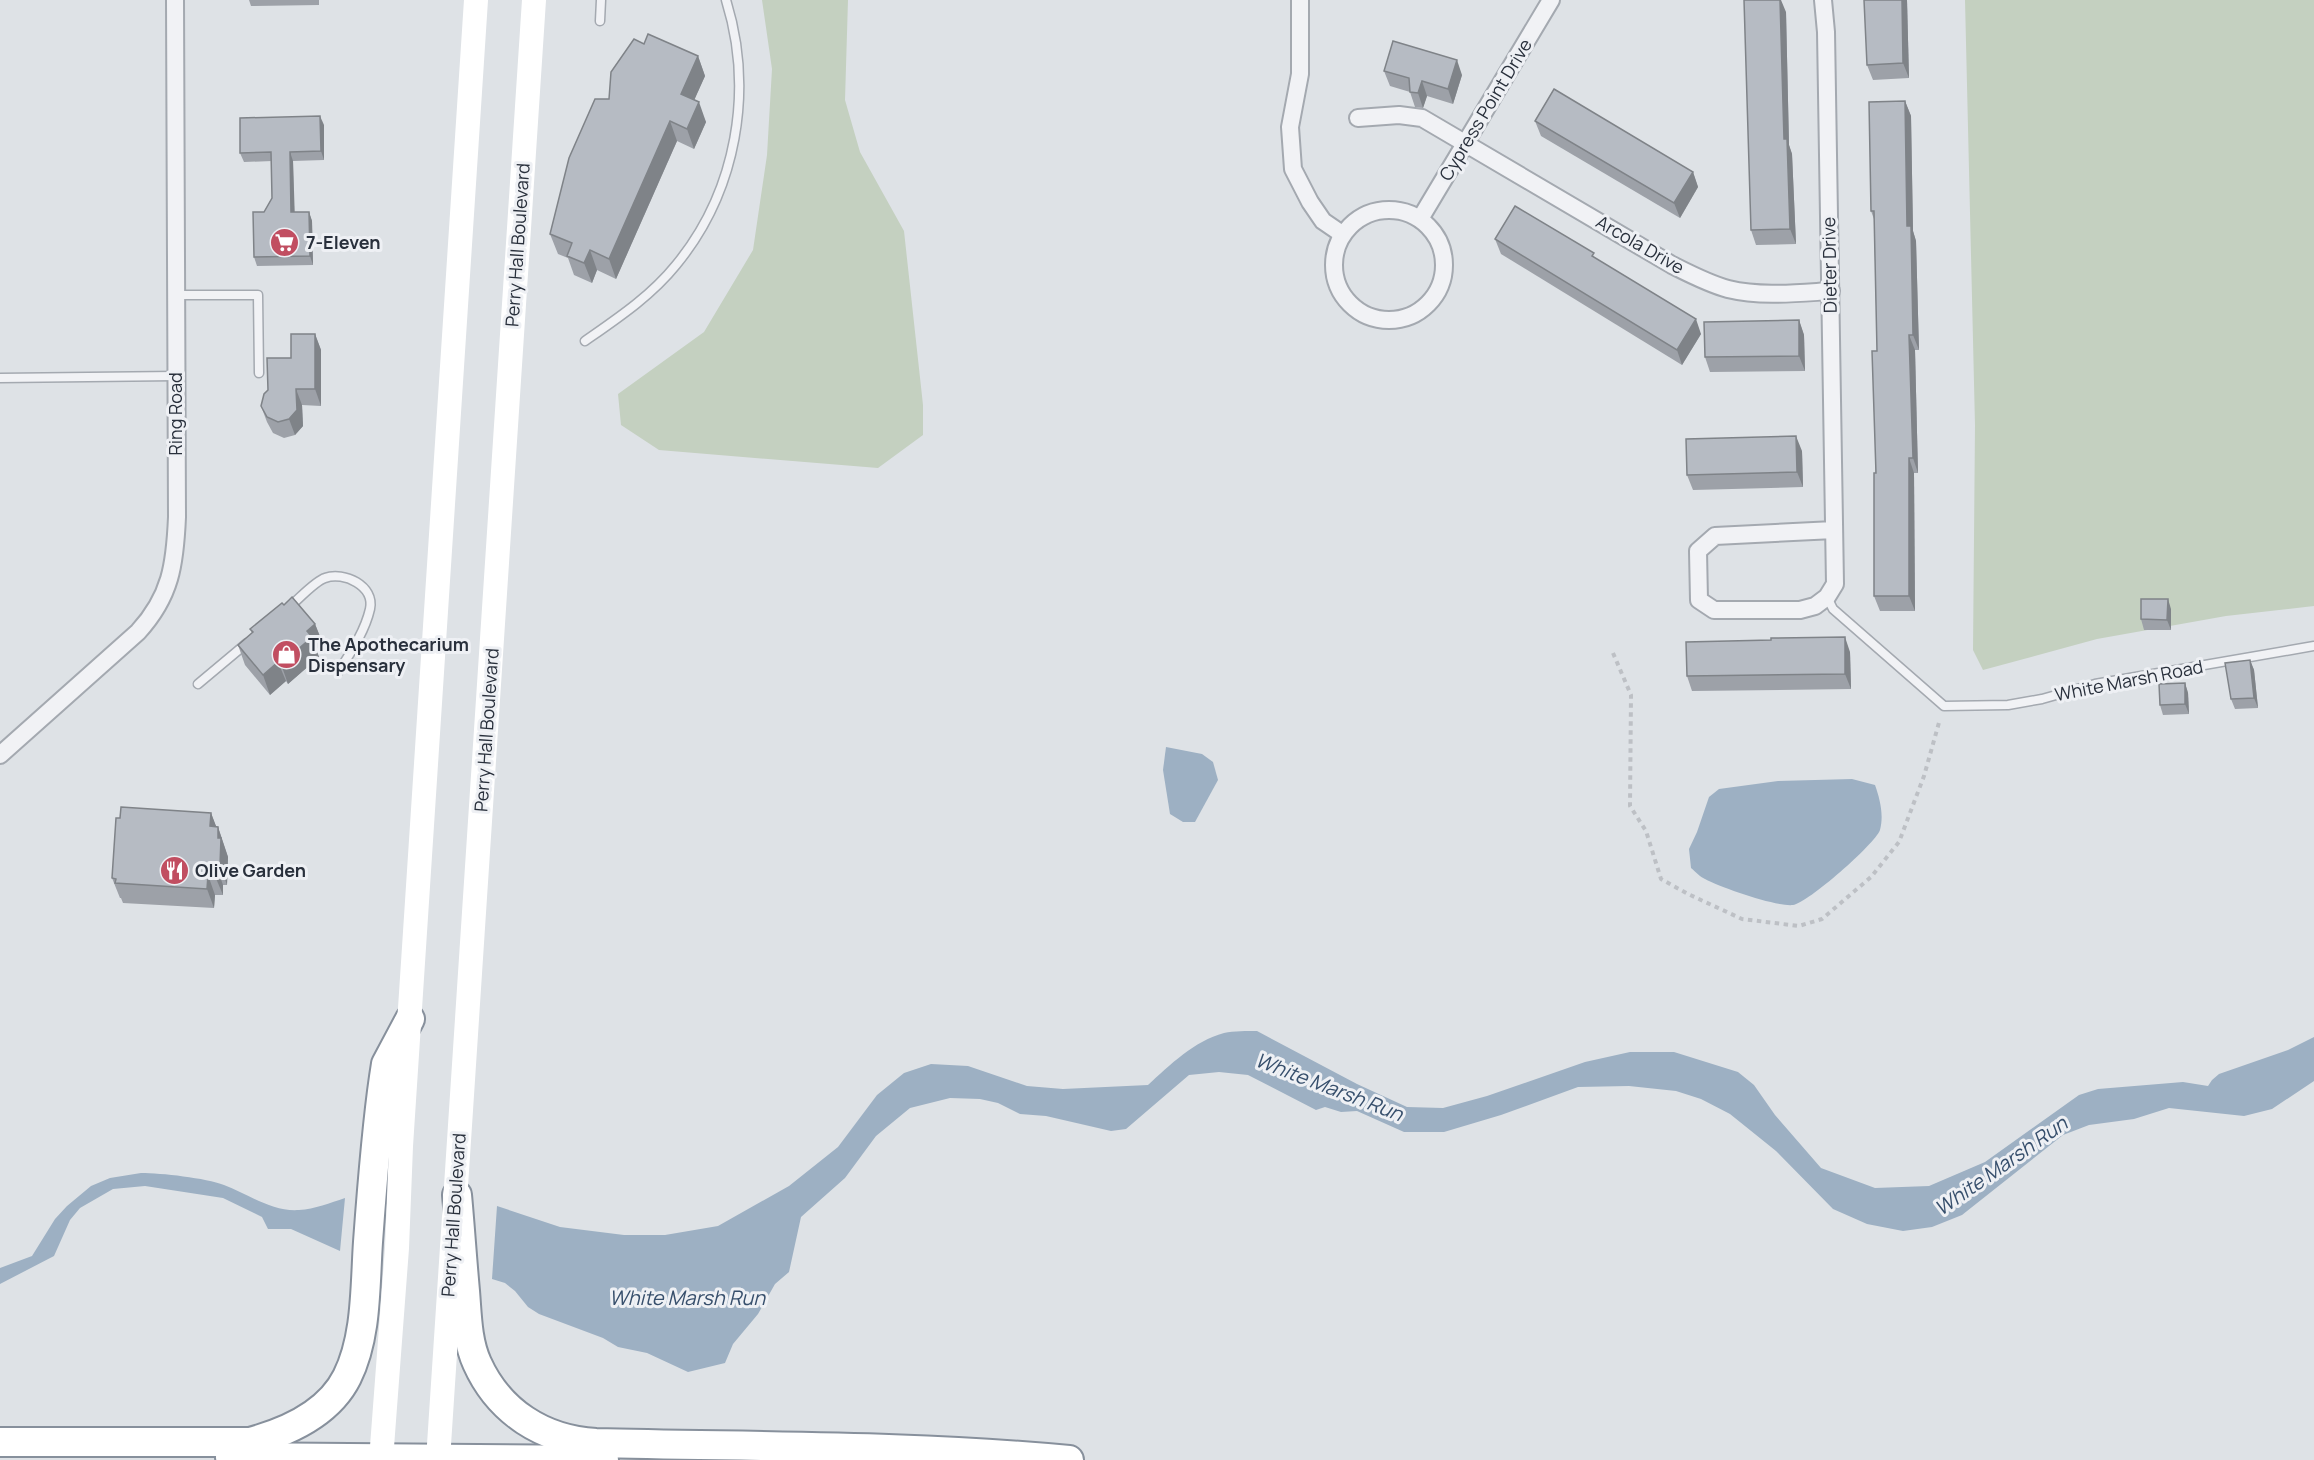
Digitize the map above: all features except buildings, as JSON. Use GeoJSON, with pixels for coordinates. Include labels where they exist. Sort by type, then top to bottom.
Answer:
{"type":"FeatureCollection","features":[{"type":"Feature","properties":{"kind":"highway"},"geometry":{"type":"LineString","coordinates":[[0,1443],[250,1442],[276,1435],[297,1425],[327,1402],[346,1379],[359,1343],[374,1160],[386,1064],[410,1019]]}},
{"type":"Feature","properties":{"kind":"highway"},"geometry":{"type":"LineString","coordinates":[[457,1195],[468,1327],[477,1362],[503,1402],[525,1422],[540,1430],[559,1438],[587,1443],[788,1445],[1004,1454],[1069,1460]]}},
{"type":"Feature","properties":{"kind":"highway"},"geometry":{"type":"LineString","coordinates":[[0,1456],[646,1460]]}},
{"type":"Feature","properties":{"kind":"main road"},"geometry":{"type":"LineString","coordinates":[[463,0],[473,39]]}},
{"type":"Feature","properties":{"kind":"main road"},"geometry":{"type":"LineString","coordinates":[[381,1459],[397,1248],[401,1146],[476,0]]}},
{"type":"Feature","properties":{"kind":"main road","name":"Perry Hall Boulevard"},"geometry":{"type":"LineString","coordinates":[[438,1460],[534,0]]}},
{"type":"Feature","properties":{"kind":"street","name":"Ring Road"},"geometry":{"type":"LineString","coordinates":[[0,755],[153,616],[161,603],[173,567],[176,376],[175,0]]}},
{"type":"Feature","properties":{"kind":"street"},"geometry":{"type":"LineString","coordinates":[[1300,0],[1300,74],[1290,127],[1293,169],[1323,221],[1342,234]]}},
{"type":"Feature","properties":{"kind":"street","name":"Cypress Point Drive"},"geometry":{"type":"LineString","coordinates":[[1420,219],[1551,0]]}},
{"type":"Feature","properties":{"kind":"street","name":"Dieter Drive"},"geometry":{"type":"LineString","coordinates":[[1823,0],[1826,32],[1835,584],[1827,597]]}},
{"type":"Feature","properties":{"kind":"street","name":"Arcola Drive"},"geometry":{"type":"LineString","coordinates":[[1358,118],[1400,115],[1422,117],[1672,266],[1700,279],[1729,289],[1755,292],[1786,294],[1831,291]]}},
{"type":"Feature","properties":{"kind":"street"},"geometry":{"type":"LineString","coordinates":[[1388,210],[1406,213],[1420,219],[1434,234],[1442,250],[1444,268],[1440,285],[1431,301],[1418,312],[1400,319],[1379,319],[1364,314],[1349,303],[1338,288],[1333,270],[1335,252],[1342,234],[1355,221],[1370,213],[1388,210]]}},
{"type":"Feature","properties":{"kind":"street"},"geometry":{"type":"LineString","coordinates":[[1827,597],[1815,606],[1800,609],[1714,610],[1699,600],[1698,551],[1714,536],[1834,530]]}},
{"type":"Feature","properties":{"kind":"lane"},"geometry":{"type":"LineString","coordinates":[[600,21],[601,0]]}},
{"type":"Feature","properties":{"kind":"lane"},"geometry":{"type":"LineString","coordinates":[[585,340],[629,311],[662,280],[676,265],[714,206],[734,144],[739,111],[740,81],[737,49],[726,0]]}},
{"type":"Feature","properties":{"kind":"lane"},"geometry":{"type":"LineString","coordinates":[[175,295],[258,295],[259,373]]}},
{"type":"Feature","properties":{"kind":"lane"},"geometry":{"type":"LineString","coordinates":[[0,378],[176,376]]}},
{"type":"Feature","properties":{"kind":"lane"},"geometry":{"type":"LineString","coordinates":[[279,616],[324,578],[336,576],[349,579],[364,587],[371,597],[370,608],[355,646],[339,671]]}},
{"type":"Feature","properties":{"kind":"lane"},"geometry":{"type":"LineString","coordinates":[[1827,597],[1833,609],[1944,706]]}},
{"type":"Feature","properties":{"kind":"lane"},"geometry":{"type":"LineString","coordinates":[[198,684],[252,638]]}},
{"type":"Feature","properties":{"kind":"lane","name":"White Marsh Road"},"geometry":{"type":"LineString","coordinates":[[1944,706],[2008,705],[2042,699],[2095,684],[2314,646]]}},
{"type":"Feature","properties":{"kind":"path"},"geometry":{"type":"LineString","coordinates":[[1613,653],[1632,695],[1630,806],[1646,831],[1652,857],[1661,879],[1742,919],[1798,926],[1822,919],[1871,877],[1899,842],[1924,776],[1944,706]]}},
{"type":"Feature","properties":{"kind":"green space"},"geometry":{"type":"Polygon","coordinates":[[[762,0],[848,0],[845,100],[860,152],[904,231],[923,405],[923,435],[878,468],[659,450],[621,425],[618,394],[704,332],[753,250],[767,155],[772,69],[762,0]]]}},
{"type":"Feature","properties":{"kind":"green space"},"geometry":{"type":"Polygon","coordinates":[[[1965,0],[2314,0],[2314,606],[2226,616],[2097,639],[1983,670],[1973,650],[1975,425],[1965,0]]]}},
{"type":"Feature","properties":{"kind":"water"},"geometry":{"type":"Polygon","coordinates":[[[1166,747],[1202,754],[1213,762],[1218,780],[1195,822],[1183,822],[1170,814],[1163,770],[1166,747]]]}},
{"type":"Feature","properties":{"kind":"water"},"geometry":{"type":"Polygon","coordinates":[[[1852,779],[1875,785],[1881,807],[1880,830],[1854,859],[1801,902],[1785,905],[1749,896],[1705,879],[1691,868],[1689,849],[1709,797],[1719,789],[1778,781],[1852,779]]]}},
{"type":"Feature","properties":{"kind":"water","name":"White Marsh Run"},"geometry":{"type":"Polygon","coordinates":[[[1236,1031],[1257,1031],[1357,1084],[1407,1107],[1443,1108],[1487,1096],[1585,1062],[1630,1052],[1674,1052],[1738,1072],[1754,1085],[1775,1115],[1821,1168],[1875,1188],[1929,1186],[1985,1162],[2079,1095],[2098,1089],[2183,1082],[2208,1086],[2219,1074],[2288,1050],[2314,1037],[2314,1081],[2272,1109],[2244,1116],[2169,1108],[2134,1119],[2089,1125],[2063,1135],[1962,1215],[1932,1227],[1903,1231],[1867,1224],[1833,1209],[1776,1151],[1730,1114],[1701,1099],[1676,1091],[1629,1086],[1578,1087],[1501,1115],[1444,1132],[1404,1132],[1357,1111],[1341,1112],[1325,1107],[1316,1110],[1248,1075],[1219,1072],[1189,1075],[1126,1129],[1111,1131],[1046,1116],[1020,1114],[998,1103],[980,1099],[950,1098],[910,1108],[876,1136],[845,1178],[801,1217],[789,1272],[775,1284],[758,1314],[733,1344],[725,1363],[688,1372],[647,1353],[618,1347],[603,1338],[539,1314],[528,1307],[505,1283],[492,1279],[497,1206],[560,1227],[624,1235],[665,1235],[718,1226],[789,1186],[838,1147],[877,1095],[904,1073],[931,1064],[968,1066],[1027,1086],[1063,1089],[1148,1085],[1183,1055],[1213,1037],[1236,1031]]]}},
{"type":"Feature","properties":{"kind":"water"},"geometry":{"type":"Polygon","coordinates":[[[141,1173],[183,1176],[216,1182],[260,1202],[289,1210],[322,1206],[345,1198],[340,1251],[291,1229],[268,1229],[262,1217],[223,1198],[145,1186],[113,1189],[80,1208],[70,1220],[54,1256],[0,1284],[0,1268],[32,1256],[55,1219],[91,1186],[110,1178],[141,1173]]]}},
{"type":"Feature","properties":{"kind":"place","name":"7-Eleven"},"geometry":{"type":"Point","coordinates":[285,243]}},
{"type":"Feature","properties":{"kind":"place","name":"The Apothecarium Dispensary"},"geometry":{"type":"Point","coordinates":[287,655]}},
{"type":"Feature","properties":{"kind":"place","name":"Olive Garden"},"geometry":{"type":"Point","coordinates":[174,871]}}]}
